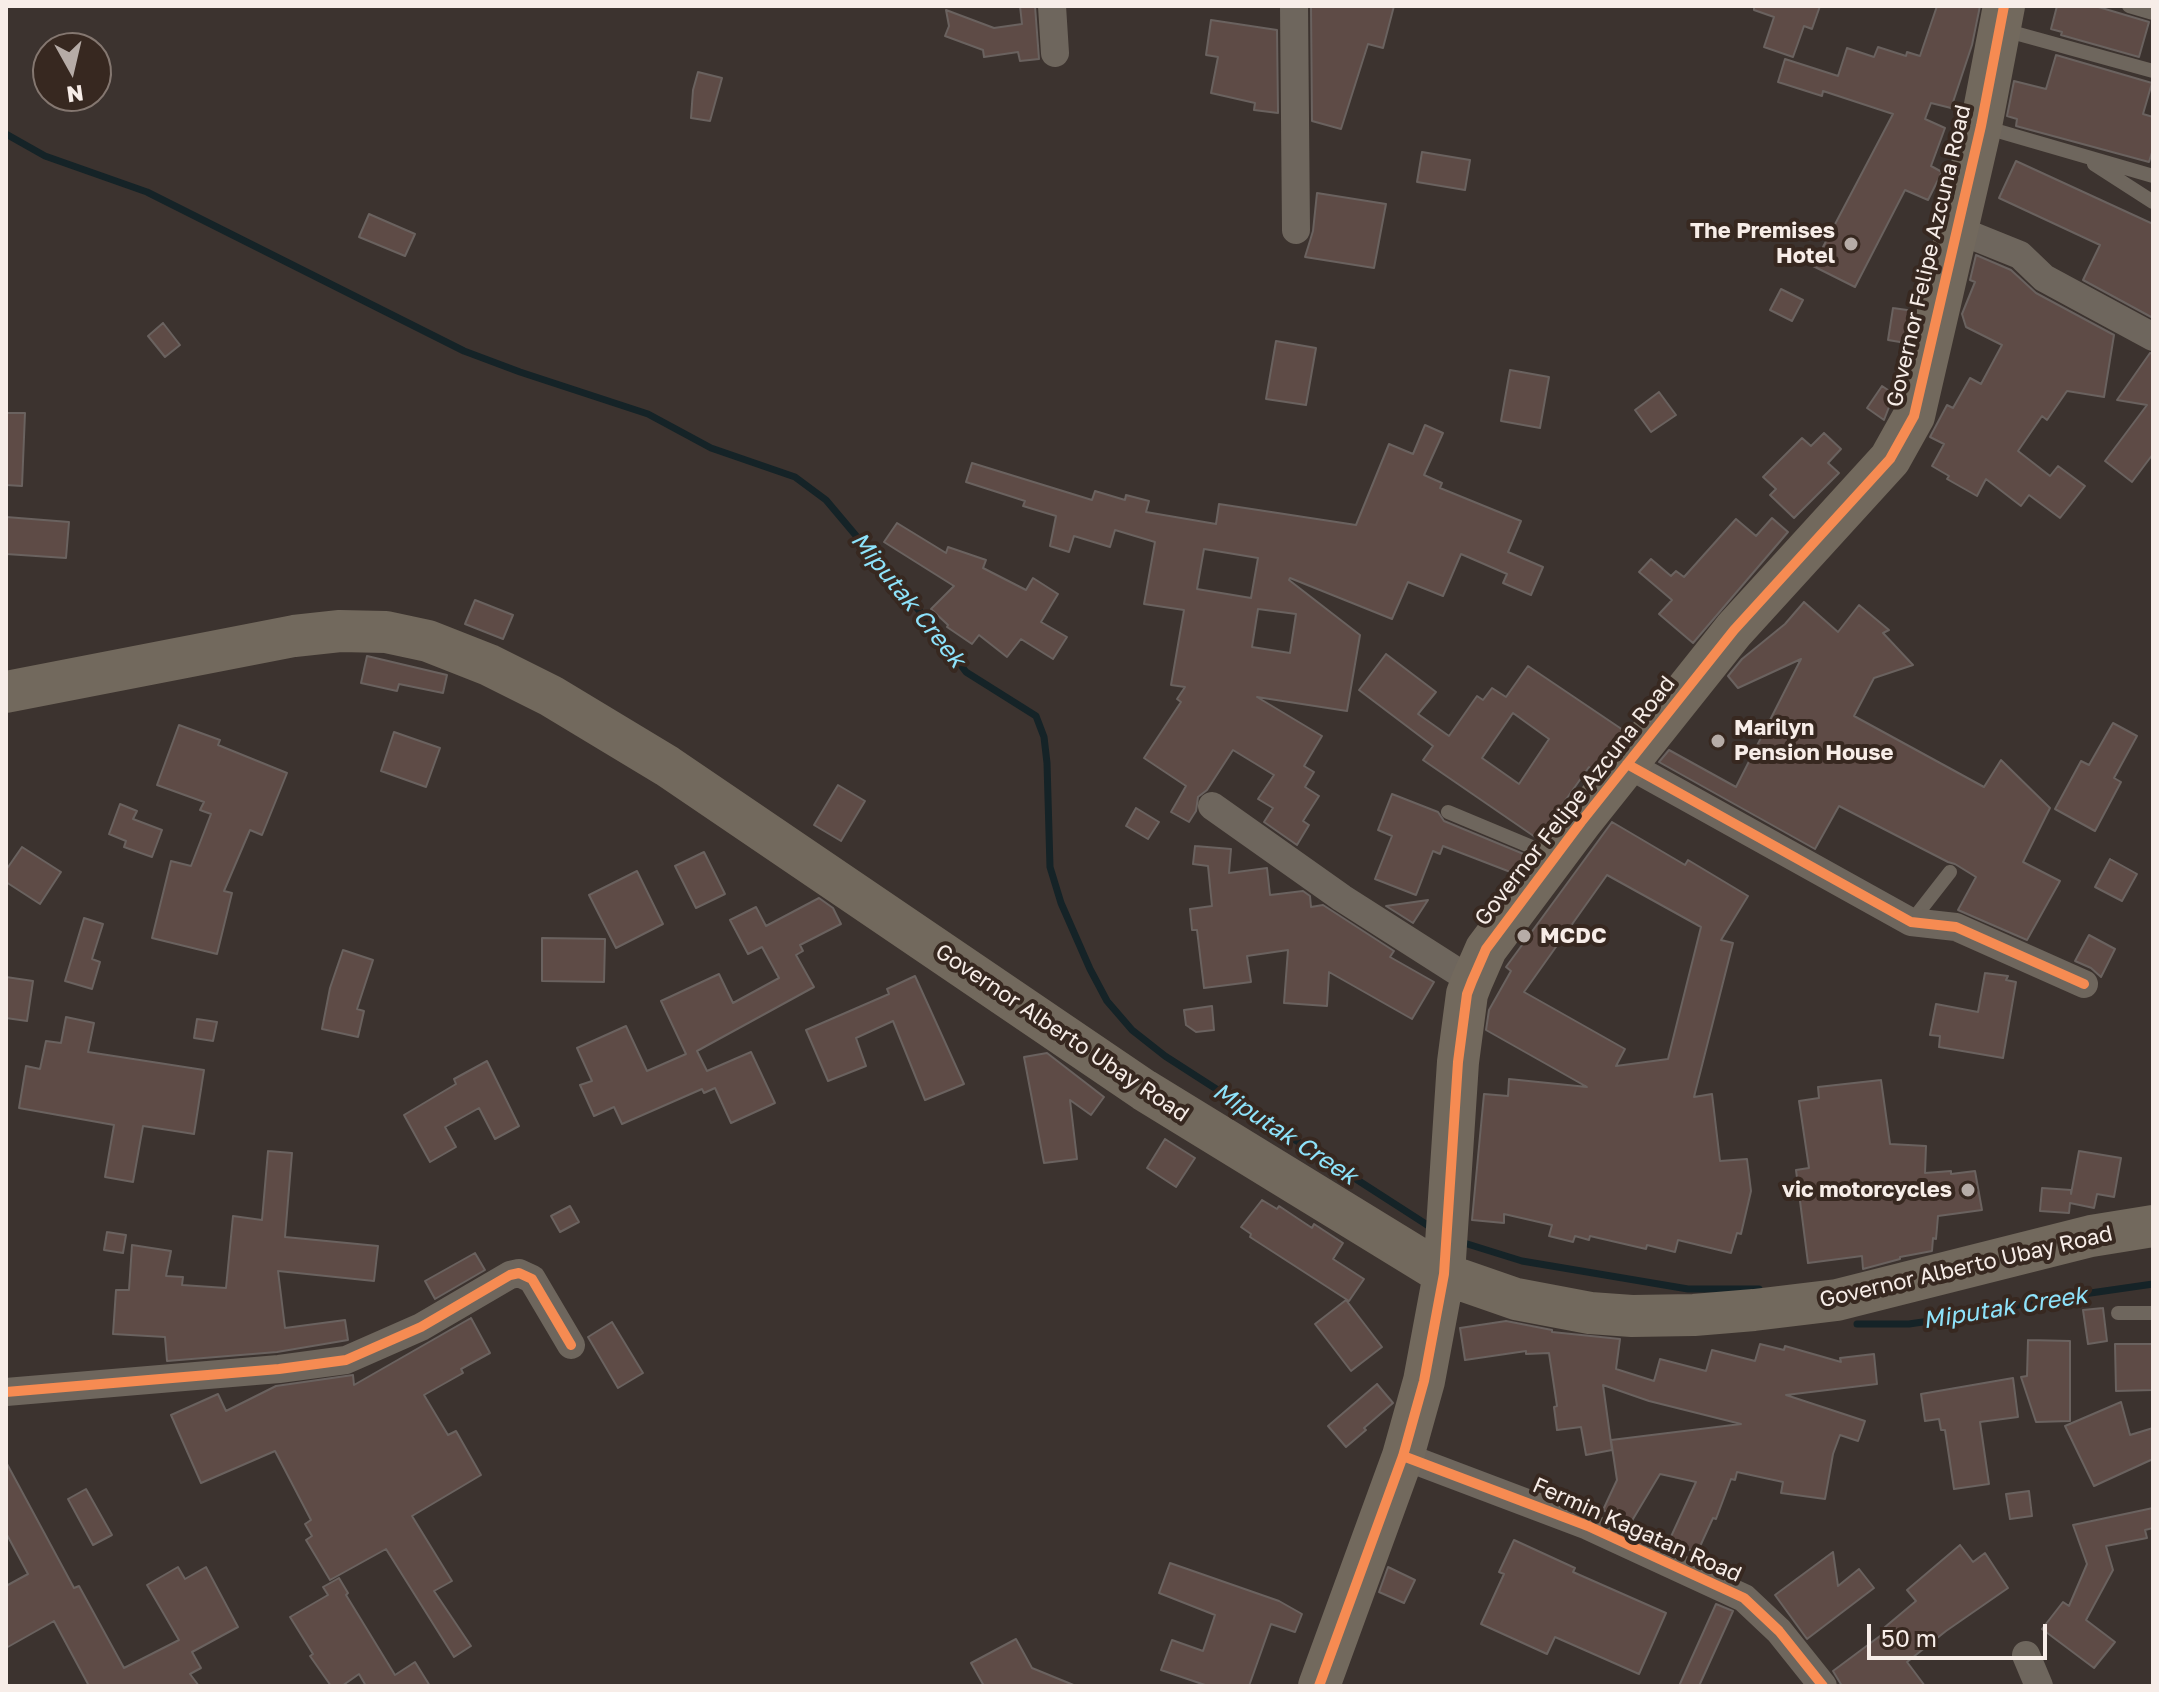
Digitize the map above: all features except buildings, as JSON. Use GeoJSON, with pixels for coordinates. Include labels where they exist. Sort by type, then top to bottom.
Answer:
{"type":"FeatureCollection","features":[{"type":"Feature","properties":{"kind":"main road","name":"Governor Felipe Azcuna Road"},"geometry":{"type":"LineString","coordinates":[[1319,1686],[1403,1456],[1424,1381],[1445,1244],[1458,1062],[1467,994],[1472,981],[1486,949],[1555,856],[1734,630],[1890,459],[1914,416],[1981,126],[2002,18]]}},
{"type":"Feature","properties":{"kind":"main road","name":"Governor Alberto Ubay Road"},"geometry":{"type":"LineString","coordinates":[[6,692],[294,636],[340,631],[386,632],[428,641],[489,665],[551,696],[667,766],[1144,1090],[1445,1244],[1516,1299],[1590,1313],[1632,1316],[1694,1315],[1837,1300],[2091,1236],[2153,1226]]}},
{"type":"Feature","properties":{"kind":"street"},"geometry":{"type":"LineString","coordinates":[[1052,6],[1055,53]]}},
{"type":"Feature","properties":{"kind":"street"},"geometry":{"type":"LineString","coordinates":[[1294,6],[1296,230]]}},
{"type":"Feature","properties":{"kind":"street"},"geometry":{"type":"LineString","coordinates":[[1958,230],[2020,255],[2044,278],[2153,337]]}},
{"type":"Feature","properties":{"kind":"street"},"geometry":{"type":"LineString","coordinates":[[1627,764],[1911,922],[1956,927],[2084,984]]}},
{"type":"Feature","properties":{"kind":"street"},"geometry":{"type":"LineString","coordinates":[[1212,806],[1342,898],[1472,981]]}},
{"type":"Feature","properties":{"kind":"street"},"geometry":{"type":"LineString","coordinates":[[6,1392],[279,1369],[346,1360],[421,1327],[510,1275],[519,1273],[532,1279],[571,1345]]}},
{"type":"Feature","properties":{"kind":"street","name":"Fermin Kagatan Road"},"geometry":{"type":"LineString","coordinates":[[1403,1456],[1588,1526],[1744,1598],[1779,1631],[1823,1686]]}},
{"type":"Feature","properties":{"kind":"street"},"geometry":{"type":"LineString","coordinates":[[2026,1655],[2039,1686]]}},
{"type":"Feature","properties":{"kind":"lane"},"geometry":{"type":"LineString","coordinates":[[2129,6],[2153,13]]}},
{"type":"Feature","properties":{"kind":"lane"},"geometry":{"type":"LineString","coordinates":[[2002,18],[2153,71]]}},
{"type":"Feature","properties":{"kind":"lane"},"geometry":{"type":"LineString","coordinates":[[1981,126],[2153,176]]}},
{"type":"Feature","properties":{"kind":"lane"},"geometry":{"type":"LineString","coordinates":[[2080,156],[2153,202]]}},
{"type":"Feature","properties":{"kind":"lane"},"geometry":{"type":"LineString","coordinates":[[1448,812],[1555,856]]}},
{"type":"Feature","properties":{"kind":"lane"},"geometry":{"type":"LineString","coordinates":[[1911,922],[1950,872]]}},
{"type":"Feature","properties":{"kind":"lane"},"geometry":{"type":"LineString","coordinates":[[2118,1313],[2153,1313]]}},
{"type":"Feature","properties":{"kind":"waterway","name":"Miputak Creek"},"geometry":{"type":"LineString","coordinates":[[6,134],[45,156],[147,192],[464,351],[648,414],[711,448],[795,477],[826,500],[922,614],[966,672],[1036,716],[1044,737],[1047,763],[1050,867],[1061,903],[1107,1001],[1132,1030],[1165,1056],[1435,1230]]}},
{"type":"Feature","properties":{"kind":"waterway","name":"Miputak Creek"},"geometry":{"type":"LineString","coordinates":[[1461,1242],[1522,1261],[1688,1289],[1759,1289]]}},
{"type":"Feature","properties":{"kind":"waterway","name":"Miputak Creek"},"geometry":{"type":"LineString","coordinates":[[1857,1324],[1909,1324],[2153,1284]]}},
{"type":"Feature","properties":{"kind":"cycle path"},"geometry":{"type":"LineString","coordinates":[[1319,1686],[1403,1456],[1424,1381],[1444,1274],[1458,1062],[1467,994],[1472,981],[1486,949],[1581,822],[1734,630],[1890,459],[1914,416],[1981,126],[2004,6]]}},
{"type":"Feature","properties":{"kind":"cycle path"},"geometry":{"type":"LineString","coordinates":[[1627,764],[1911,922],[1956,927],[2084,984]]}},
{"type":"Feature","properties":{"kind":"cycle path"},"geometry":{"type":"LineString","coordinates":[[6,1392],[279,1369],[346,1360],[421,1327],[510,1275],[519,1273],[532,1279],[571,1345]]}},
{"type":"Feature","properties":{"kind":"cycle path"},"geometry":{"type":"LineString","coordinates":[[1403,1456],[1588,1526],[1744,1598],[1779,1631],[1823,1686]]}},
{"type":"Feature","properties":{"kind":"place","name":"The Premises Hotel"},"geometry":{"type":"Point","coordinates":[1851,244]}},
{"type":"Feature","properties":{"kind":"place","name":"Marilyn Pension House"},"geometry":{"type":"Point","coordinates":[1718,741]}},
{"type":"Feature","properties":{"kind":"place","name":"MCDC"},"geometry":{"type":"Point","coordinates":[1524,936]}},
{"type":"Feature","properties":{"kind":"place","name":"vic motorcycles"},"geometry":{"type":"Point","coordinates":[1968,1190]}}]}
